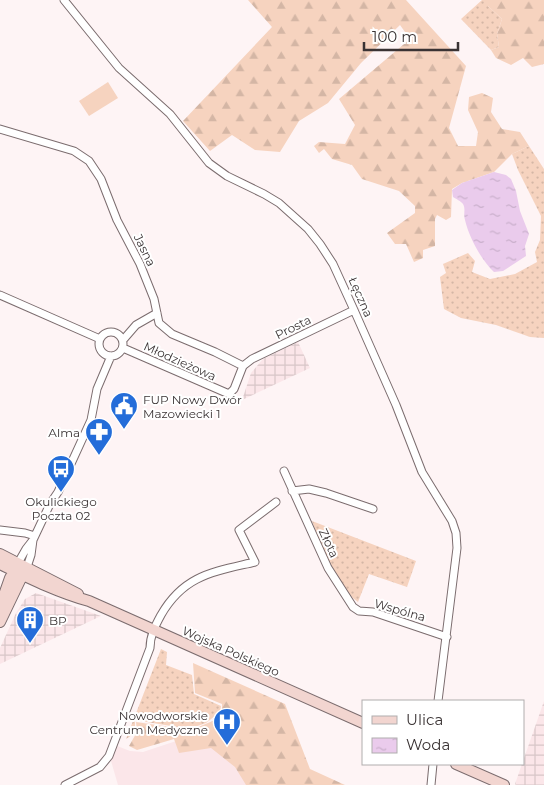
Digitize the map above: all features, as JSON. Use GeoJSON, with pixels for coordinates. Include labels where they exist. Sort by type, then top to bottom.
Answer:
{"type":"FeatureCollection","features":[{"type":"Feature","properties":{"kind":"main road","name":"Wojska Polskiego"},"geometry":{"type":"LineString","coordinates":[[0,554],[20,569],[62,593],[89,601],[362,723]]}},
{"type":"Feature","properties":{"kind":"main road","name":"Wojska Polskiego"},"geometry":{"type":"LineString","coordinates":[[0,564],[20,569]]}},
{"type":"Feature","properties":{"kind":"main road"},"geometry":{"type":"LineString","coordinates":[[0,606],[20,569]]}},
{"type":"Feature","properties":{"kind":"main road"},"geometry":{"type":"LineString","coordinates":[[0,622],[20,569]]}},
{"type":"Feature","properties":{"kind":"main road"},"geometry":{"type":"LineString","coordinates":[[458,765],[504,785]]}},
{"type":"Feature","properties":{"kind":"street","name":"Łęczna"},"geometry":{"type":"LineString","coordinates":[[64,0],[119,68],[170,114],[209,164],[227,176],[279,203],[308,229],[333,264],[396,405],[422,472],[452,521],[456,533],[457,548],[438,700]]}},
{"type":"Feature","properties":{"kind":"street","name":"Jasna"},"geometry":{"type":"LineString","coordinates":[[0,129],[74,151],[89,161],[101,179],[117,220],[140,264],[154,300],[159,323],[172,334],[243,366]]}},
{"type":"Feature","properties":{"kind":"street"},"geometry":{"type":"LineString","coordinates":[[0,295],[100,339]]}},
{"type":"Feature","properties":{"kind":"street","name":"Prosta"},"geometry":{"type":"LineString","coordinates":[[243,366],[252,359],[354,310]]}},
{"type":"Feature","properties":{"kind":"street"},"geometry":{"type":"LineString","coordinates":[[20,569],[26,549],[34,538],[50,504],[58,492],[88,426],[97,389],[111,356],[120,352],[136,325],[157,313]]}},
{"type":"Feature","properties":{"kind":"street"},"geometry":{"type":"LineString","coordinates":[[111,356],[102,351],[100,347],[100,339],[104,334],[115,332],[120,335],[123,344]]}},
{"type":"Feature","properties":{"kind":"street","name":"Młodzieżowa"},"geometry":{"type":"LineString","coordinates":[[123,344],[229,394],[234,389],[243,366]]}},
{"type":"Feature","properties":{"kind":"street","name":"Złota"},"geometry":{"type":"LineString","coordinates":[[284,471],[328,568],[349,602]]}},
{"type":"Feature","properties":{"kind":"street"},"geometry":{"type":"LineString","coordinates":[[292,491],[309,490],[326,493],[373,509]]}},
{"type":"Feature","properties":{"kind":"street"},"geometry":{"type":"LineString","coordinates":[[65,785],[100,767],[109,756],[150,648],[150,639],[170,600],[187,584],[209,572],[255,562],[240,530],[276,502]]}},
{"type":"Feature","properties":{"kind":"street"},"geometry":{"type":"LineString","coordinates":[[0,530],[28,534],[34,538]]}},
{"type":"Feature","properties":{"kind":"street","name":"Wspólna"},"geometry":{"type":"LineString","coordinates":[[349,602],[358,611],[373,612],[447,636]]}},
{"type":"Feature","properties":{"kind":"street"},"geometry":{"type":"LineString","coordinates":[[431,785],[433,765]]}},
{"type":"Feature","properties":{"kind":"shaded area"},"geometry":{"type":"Polygon","coordinates":[[[298,342],[310,368],[242,400],[251,373],[263,359],[298,342]]]}},
{"type":"Feature","properties":{"kind":"shaded area"},"geometry":{"type":"Polygon","coordinates":[[[36,593],[101,616],[0,664],[0,648],[16,613],[25,599],[36,593]]]}},
{"type":"Feature","properties":{"kind":"shaded area"},"geometry":{"type":"Polygon","coordinates":[[[544,701],[544,785],[515,784],[522,765],[524,765],[524,758],[544,701]]]}},
{"type":"Feature","properties":{"kind":"shaded area","name":"Nowodworskie Centrum Medyczne"},"geometry":{"type":"Polygon","coordinates":[[[282,706],[307,785],[118,785],[111,761],[112,744],[130,751],[143,752],[282,706]]]}},
{"type":"Feature","properties":{"kind":"green space"},"geometry":{"type":"Polygon","coordinates":[[[248,0],[406,0],[466,66],[449,128],[458,146],[476,146],[478,132],[468,110],[469,97],[482,93],[493,98],[491,112],[502,129],[520,132],[529,146],[512,154],[494,172],[462,183],[452,189],[451,217],[446,220],[437,215],[435,219],[435,246],[423,250],[423,258],[414,262],[406,244],[395,244],[387,233],[415,213],[415,206],[399,191],[362,179],[352,165],[332,159],[324,149],[319,153],[314,146],[319,142],[345,144],[355,125],[339,99],[410,39],[400,25],[361,63],[328,103],[299,121],[280,152],[255,150],[232,135],[210,151],[183,121],[272,27],[248,0]]]}},
{"type":"Feature","properties":{"kind":"green space"},"geometry":{"type":"Polygon","coordinates":[[[482,0],[488,0],[488,6],[502,19],[497,34],[499,47],[491,50],[461,19],[482,0]]]}},
{"type":"Feature","properties":{"kind":"green space"},"geometry":{"type":"Polygon","coordinates":[[[488,0],[544,0],[544,64],[532,67],[523,58],[511,65],[496,58],[491,50],[499,47],[497,34],[502,19],[488,6],[488,0]]]}},
{"type":"Feature","properties":{"kind":"green space"},"geometry":{"type":"Polygon","coordinates":[[[108,82],[118,98],[89,116],[79,101],[108,82]]]}},
{"type":"Feature","properties":{"kind":"green space"},"geometry":{"type":"Polygon","coordinates":[[[529,146],[544,169],[544,338],[530,337],[496,325],[461,318],[444,309],[440,277],[446,273],[443,264],[468,253],[475,261],[472,272],[490,279],[515,274],[537,262],[535,252],[540,240],[541,216],[512,154],[529,146]]]}},
{"type":"Feature","properties":{"kind":"green space"},"geometry":{"type":"Polygon","coordinates":[[[312,521],[416,561],[407,587],[369,574],[358,602],[335,576],[312,521]]]}},
{"type":"Feature","properties":{"kind":"green space"},"geometry":{"type":"Polygon","coordinates":[[[161,649],[167,652],[166,665],[192,675],[194,694],[221,706],[220,712],[206,723],[189,729],[135,720],[135,733],[126,739],[161,649]]]}},
{"type":"Feature","properties":{"kind":"green space"},"geometry":{"type":"Polygon","coordinates":[[[193,663],[285,704],[310,769],[345,785],[246,785],[235,767],[211,748],[179,753],[174,739],[137,750],[129,746],[137,732],[136,722],[191,730],[215,720],[222,714],[222,704],[195,693],[193,663]]]}},
{"type":"Feature","properties":{"kind":"water"},"geometry":{"type":"Polygon","coordinates":[[[494,172],[506,175],[511,179],[529,234],[525,246],[526,256],[503,271],[494,272],[476,248],[464,218],[464,206],[453,197],[452,190],[462,183],[494,172]]]}},
{"type":"Feature","properties":{"kind":"place","name":"FUP Nowy Dwór Mazowiecki 1"},"geometry":{"type":"Point","coordinates":[124,430]}},
{"type":"Feature","properties":{"kind":"place","name":"Alma"},"geometry":{"type":"Point","coordinates":[99,456]}},
{"type":"Feature","properties":{"kind":"place","name":"Okulickiego Poczta 02"},"geometry":{"type":"Point","coordinates":[61,493]}},
{"type":"Feature","properties":{"kind":"place","name":"BP"},"geometry":{"type":"Point","coordinates":[30,644]}},
{"type":"Feature","properties":{"kind":"place","name":"Nowodworskie Centrum Medyczne"},"geometry":{"type":"Point","coordinates":[227,746]}}]}
